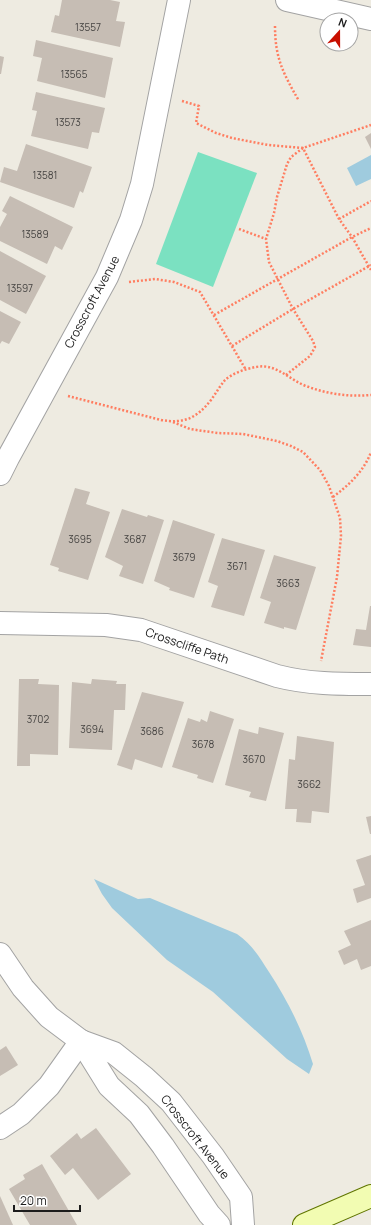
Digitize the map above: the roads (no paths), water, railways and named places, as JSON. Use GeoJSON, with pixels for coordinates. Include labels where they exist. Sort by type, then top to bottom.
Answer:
{"type":"FeatureCollection","features":[{"type":"Feature","properties":{"kind":"street","name":"Crosscroft Avenue"},"geometry":{"type":"LineString","coordinates":[[0,474],[11,451],[107,277],[131,220],[142,184],[179,0]]}},
{"type":"Feature","properties":{"kind":"street"},"geometry":{"type":"LineString","coordinates":[[299,1],[371,19]]}},
{"type":"Feature","properties":{"kind":"street","name":"Crosscliffe Path"},"geometry":{"type":"LineString","coordinates":[[0,623],[121,626],[141,630],[293,680],[312,683],[371,684]]}},
{"type":"Feature","properties":{"kind":"street","name":"Crosscroft Avenue"},"geometry":{"type":"LineString","coordinates":[[0,954],[23,988],[49,1017],[81,1041],[114,1053],[144,1077],[171,1102],[213,1156],[241,1197],[243,1225]]}},
{"type":"Feature","properties":{"kind":"street","name":"Crosscroft Avenue"},"geometry":{"type":"LineString","coordinates":[[81,1041],[109,1086],[139,1114],[209,1214],[219,1225]]}},
{"type":"Feature","properties":{"kind":"street"},"geometry":{"type":"LineString","coordinates":[[0,1128],[21,1114],[49,1086],[81,1041]]}},
{"type":"Feature","properties":{"kind":"street"},"geometry":{"type":"LineString","coordinates":[[304,1225],[371,1196]]}},
{"type":"Feature","properties":{"kind":"water"},"geometry":{"type":"Polygon","coordinates":[[[371,155],[371,179],[356,186],[347,168],[371,155]]]}},
{"type":"Feature","properties":{"kind":"water"},"geometry":{"type":"Polygon","coordinates":[[[94,879],[138,899],[150,898],[237,934],[247,942],[269,972],[294,1016],[305,1040],[313,1064],[309,1074],[287,1059],[213,992],[167,960],[112,908],[94,879]]]}}]}
